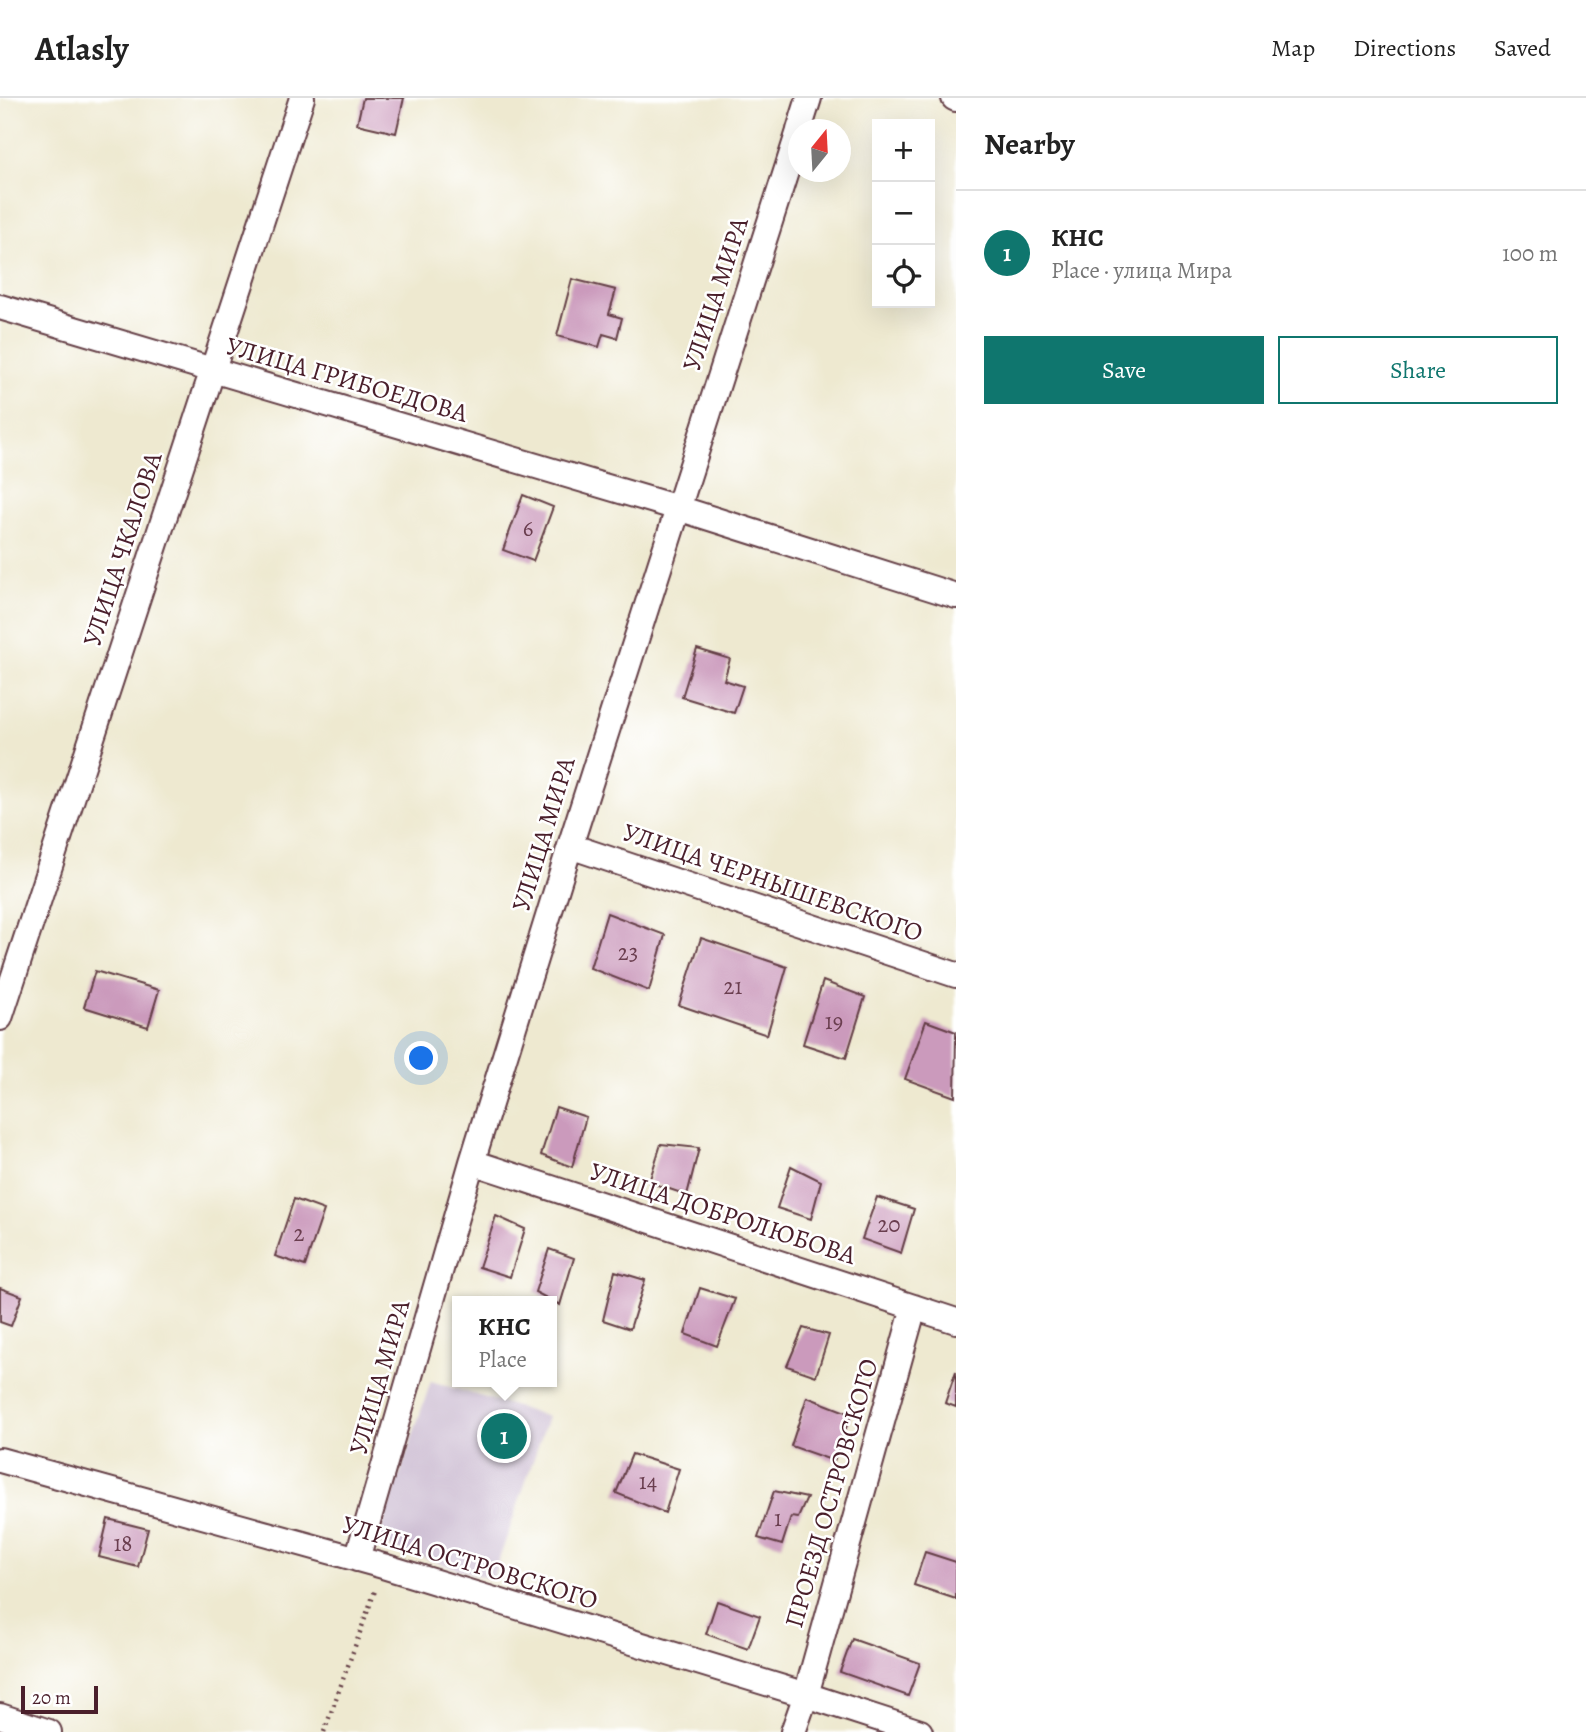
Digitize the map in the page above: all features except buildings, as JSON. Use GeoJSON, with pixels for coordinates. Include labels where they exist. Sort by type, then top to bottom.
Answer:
{"type":"FeatureCollection","features":[{"type":"Feature","properties":{"kind":"street","name":"УЛИЦА ЧКАЛОВА"},"geometry":{"type":"LineString","coordinates":[[0,1018],[302,98]]}},
{"type":"Feature","properties":{"kind":"street","name":"УЛИЦА МИРА"},"geometry":{"type":"LineString","coordinates":[[802,119],[809,98]]}},
{"type":"Feature","properties":{"kind":"street","name":"УЛИЦА МИРА"},"geometry":{"type":"LineString","coordinates":[[357,1559],[472,1162],[788,164]]}},
{"type":"Feature","properties":{"kind":"street","name":"УЛИЦА ГРИБОЕДОВА"},"geometry":{"type":"LineString","coordinates":[[0,307],[678,508],[956,596]]}},
{"type":"Feature","properties":{"kind":"street","name":"УЛИЦА ЧЕРНЫШЕВСКОГО"},"geometry":{"type":"LineString","coordinates":[[570,846],[956,975]]}},
{"type":"Feature","properties":{"kind":"street","name":"УЛИЦА ДОБРОЛЮБОВА"},"geometry":{"type":"LineString","coordinates":[[472,1162],[956,1321]]}},
{"type":"Feature","properties":{"kind":"street","name":"ПРОЕЗД ОСТРОВСКОГО"},"geometry":{"type":"LineString","coordinates":[[793,1732],[806,1695],[914,1307]]}},
{"type":"Feature","properties":{"kind":"street","name":"УЛИЦА ОСТРОВСКОГО"},"geometry":{"type":"LineString","coordinates":[[0,1460],[383,1566],[920,1732]]}},
{"type":"Feature","properties":{"kind":"street"},"geometry":{"type":"LineString","coordinates":[[0,1716],[48,1732]]}},
{"type":"Feature","properties":{"kind":"path"},"geometry":{"type":"LineString","coordinates":[[324,1732],[383,1566]]}},
{"type":"Feature","properties":{"kind":"shaded area"},"geometry":{"type":"Polygon","coordinates":[[[431,1381],[548,1417],[492,1580],[377,1543],[431,1381]]]}},
{"type":"Feature","properties":{"kind":"place","name":"КНС"},"geometry":{"type":"Point","coordinates":[504,1436]}}]}
